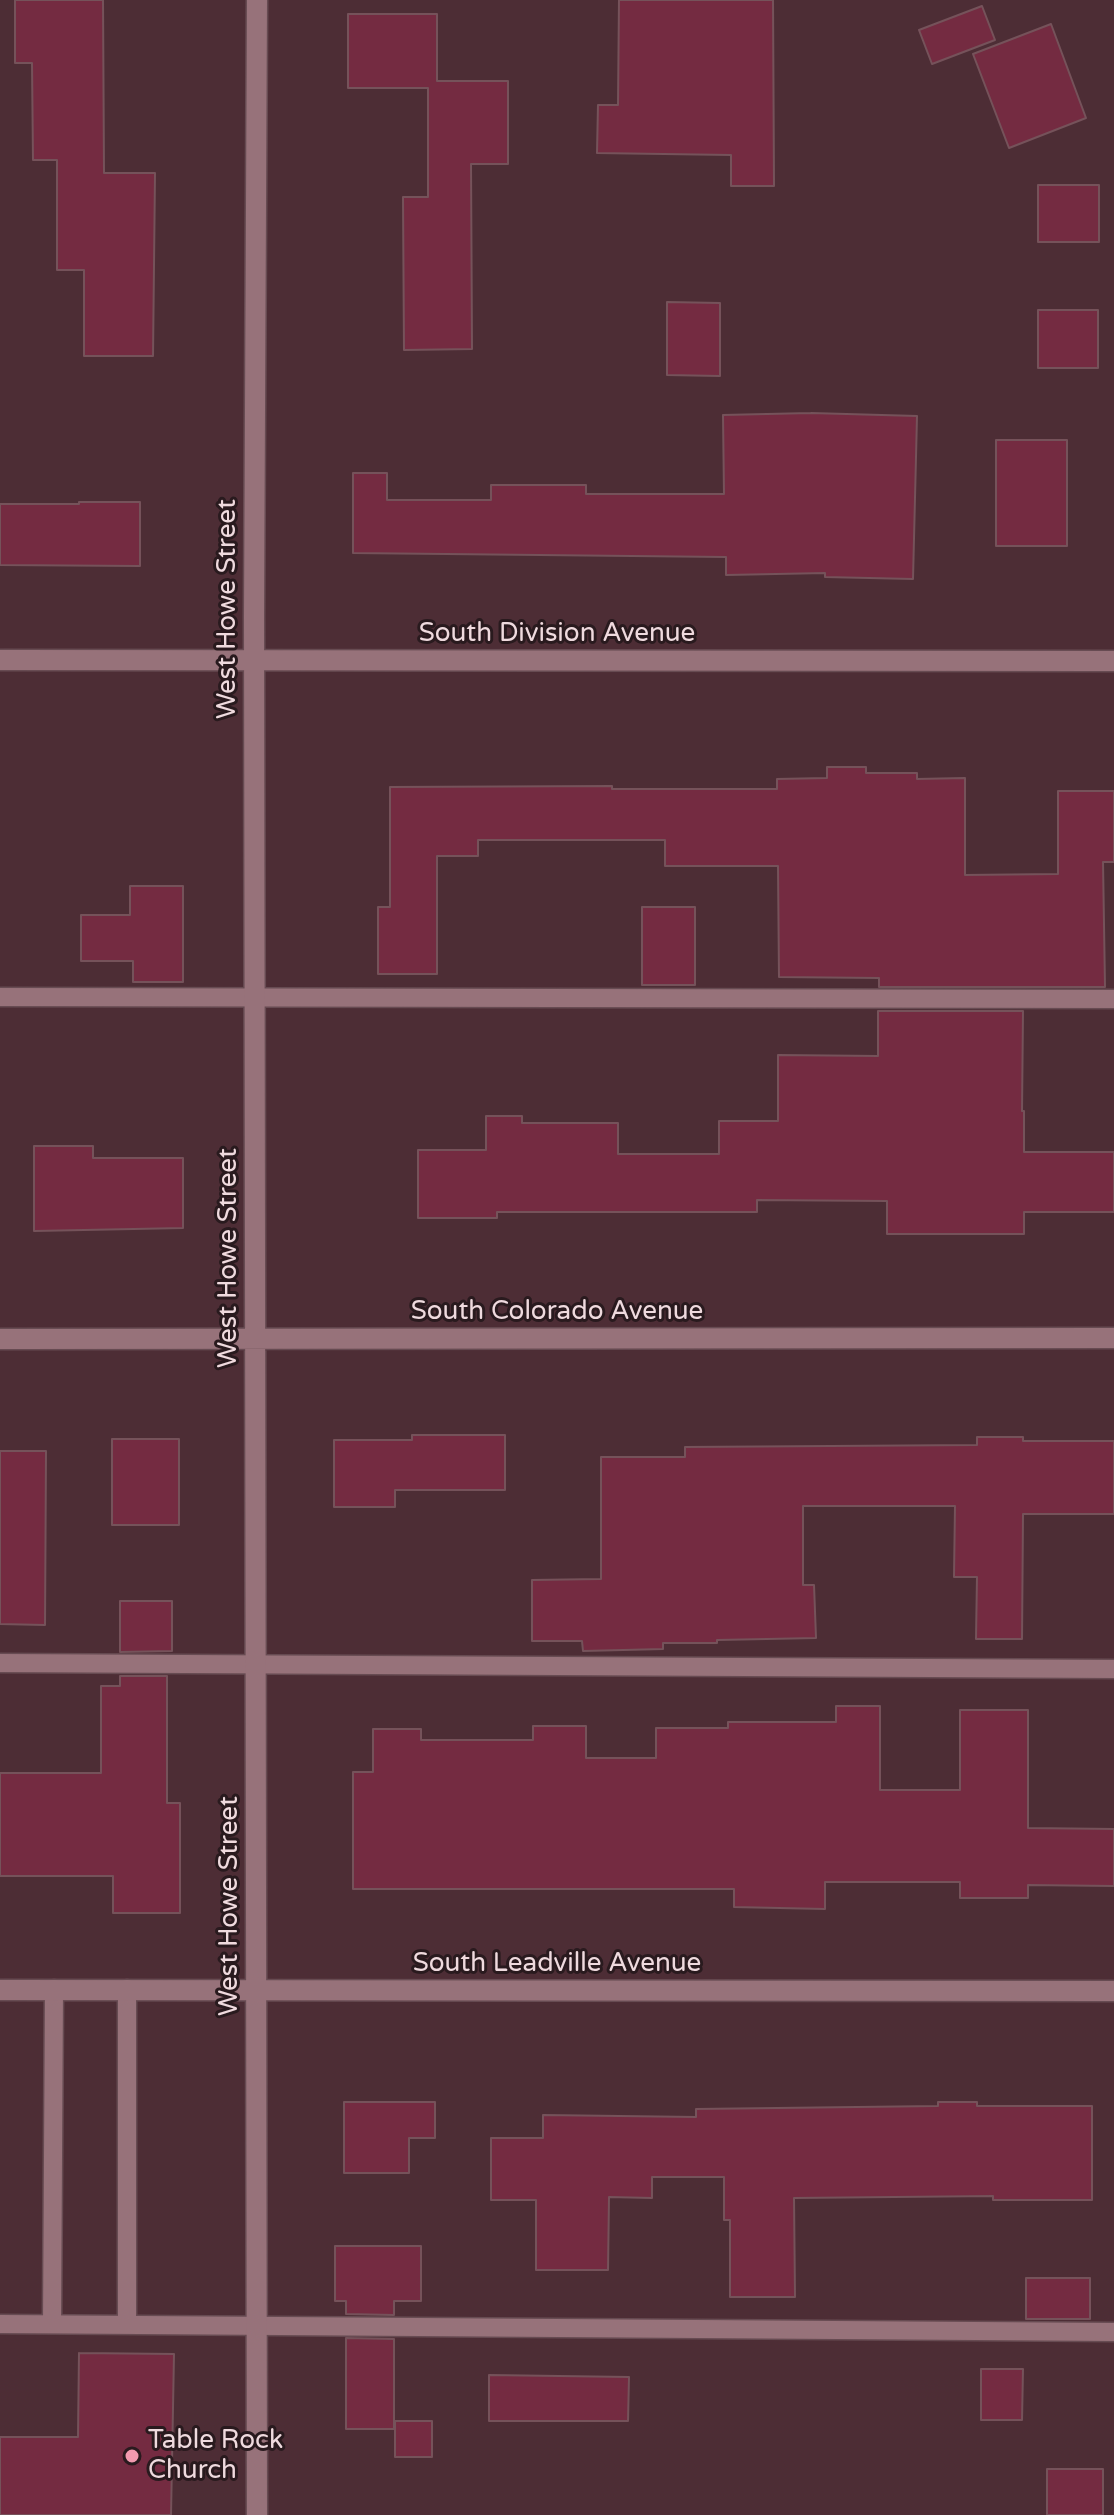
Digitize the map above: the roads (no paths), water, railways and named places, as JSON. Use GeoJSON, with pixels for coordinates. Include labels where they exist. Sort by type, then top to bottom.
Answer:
{"type":"FeatureCollection","features":[{"type":"Feature","properties":{"kind":"street","name":"West Howe Street"},"geometry":{"type":"LineString","coordinates":[[257,0],[254,660],[257,2515]]}},
{"type":"Feature","properties":{"kind":"street","name":"South Division Avenue"},"geometry":{"type":"LineString","coordinates":[[0,660],[1114,661]]}},
{"type":"Feature","properties":{"kind":"street","name":"South Colorado Avenue"},"geometry":{"type":"LineString","coordinates":[[0,1339],[1114,1338]]}},
{"type":"Feature","properties":{"kind":"street","name":"South Leadville Avenue"},"geometry":{"type":"LineString","coordinates":[[0,1990],[1114,1991]]}},
{"type":"Feature","properties":{"kind":"lane"},"geometry":{"type":"LineString","coordinates":[[0,997],[1114,999]]}},
{"type":"Feature","properties":{"kind":"lane"},"geometry":{"type":"LineString","coordinates":[[0,1663],[1114,1669]]}},
{"type":"Feature","properties":{"kind":"lane"},"geometry":{"type":"LineString","coordinates":[[52,2324],[54,1989]]}},
{"type":"Feature","properties":{"kind":"lane"},"geometry":{"type":"LineString","coordinates":[[127,1989],[127,2324]]}},
{"type":"Feature","properties":{"kind":"lane"},"geometry":{"type":"LineString","coordinates":[[0,2324],[1114,2332]]}},
{"type":"Feature","properties":{"kind":"place","name":"Table Rock Church"},"geometry":{"type":"Point","coordinates":[132,2456]}}]}
